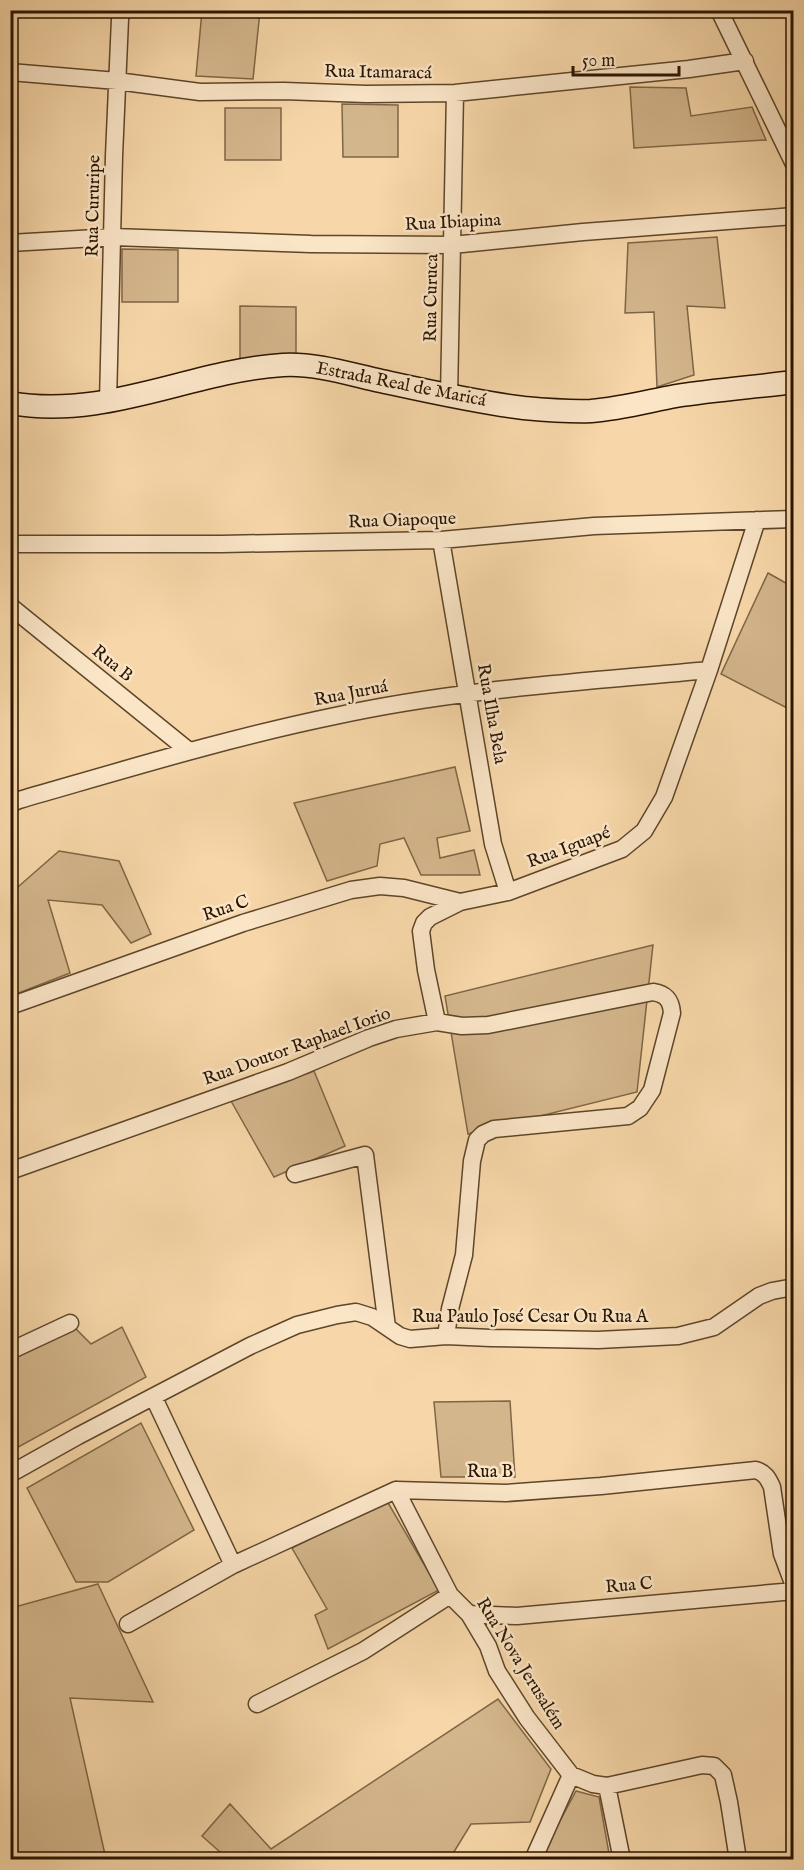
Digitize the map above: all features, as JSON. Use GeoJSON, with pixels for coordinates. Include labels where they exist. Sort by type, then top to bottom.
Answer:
{"type":"FeatureCollection","features":[{"type":"Feature","properties":{"kind":"main road","name":"Estrada Real de Maricá"},"geometry":{"type":"LineString","coordinates":[[10,403],[29,406],[75,406],[108,402],[216,375],[284,365],[303,365],[449,396],[524,408],[593,411],[678,396],[794,382]]}},
{"type":"Feature","properties":{"kind":"street","name":"Rua Cururipe"},"geometry":{"type":"LineString","coordinates":[[108,402],[117,81],[122,10]]}},
{"type":"Feature","properties":{"kind":"street"},"geometry":{"type":"LineString","coordinates":[[720,10],[794,164]]}},
{"type":"Feature","properties":{"kind":"street","name":"Rua Itamaracá"},"geometry":{"type":"LineString","coordinates":[[10,72],[117,81],[200,92],[455,93],[745,62]]}},
{"type":"Feature","properties":{"kind":"street","name":"Rua Curuca"},"geometry":{"type":"LineString","coordinates":[[449,396],[455,93]]}},
{"type":"Feature","properties":{"kind":"street","name":"Rua Ibiapina"},"geometry":{"type":"LineString","coordinates":[[10,243],[113,237],[311,244],[452,245],[583,232],[794,216]]}},
{"type":"Feature","properties":{"kind":"street","name":"Rua Oiapoque"},"geometry":{"type":"LineString","coordinates":[[10,544],[221,544],[441,540],[594,526],[794,519]]}},
{"type":"Feature","properties":{"kind":"street","name":"Rua Iguapé"},"geometry":{"type":"LineString","coordinates":[[437,1022],[426,970],[422,931],[424,923],[430,917],[460,903],[508,892],[622,849],[644,831],[664,797],[709,670],[758,520]]}},
{"type":"Feature","properties":{"kind":"street","name":"Rua Ilha Bela"},"geometry":{"type":"LineString","coordinates":[[441,540],[493,844],[508,892]]}},
{"type":"Feature","properties":{"kind":"street","name":"Rua B"},"geometry":{"type":"LineString","coordinates":[[10,606],[189,751]]}},
{"type":"Feature","properties":{"kind":"street","name":"Rua Juruá"},"geometry":{"type":"LineString","coordinates":[[13,800],[189,751],[335,716],[467,693],[709,670]]}},
{"type":"Feature","properties":{"kind":"street","name":"Rua C"},"geometry":{"type":"LineString","coordinates":[[10,1006],[243,923],[351,890],[380,886],[405,888],[460,903]]}},
{"type":"Feature","properties":{"kind":"street","name":"Rua Doutor Raphael Iorio"},"geometry":{"type":"LineString","coordinates":[[10,1171],[288,1072],[396,1029],[437,1022],[462,1026],[488,1025],[653,992],[661,993],[668,998],[672,1013],[652,1090],[640,1108],[628,1116],[494,1129],[477,1140],[472,1161],[464,1255],[450,1309],[446,1336]]}},
{"type":"Feature","properties":{"kind":"street"},"geometry":{"type":"LineString","coordinates":[[295,1174],[365,1155],[387,1327]]}},
{"type":"Feature","properties":{"kind":"street","name":"Rua Paulo José Cesar Ou Rua A"},"geometry":{"type":"LineString","coordinates":[[10,1474],[250,1346],[297,1325],[356,1312],[372,1317],[400,1336],[410,1339],[446,1336],[598,1340],[678,1336],[714,1327],[759,1296],[794,1287]]}},
{"type":"Feature","properties":{"kind":"street"},"geometry":{"type":"LineString","coordinates":[[10,1351],[70,1323]]}},
{"type":"Feature","properties":{"kind":"street"},"geometry":{"type":"LineString","coordinates":[[154,1398],[233,1565]]}},
{"type":"Feature","properties":{"kind":"street","name":"Rua B"},"geometry":{"type":"LineString","coordinates":[[128,1624],[233,1565],[396,1490],[506,1492],[601,1486],[756,1470],[768,1478],[772,1487],[782,1554],[794,1586]]}},
{"type":"Feature","properties":{"kind":"street","name":"Rua Nova Jerusalém"},"geometry":{"type":"LineString","coordinates":[[396,1490],[450,1595],[469,1614],[488,1646],[497,1671],[571,1776]]}},
{"type":"Feature","properties":{"kind":"street","name":"Rua C"},"geometry":{"type":"LineString","coordinates":[[469,1614],[517,1616],[794,1591]]}},
{"type":"Feature","properties":{"kind":"street"},"geometry":{"type":"LineString","coordinates":[[257,1704],[363,1651],[450,1595]]}},
{"type":"Feature","properties":{"kind":"street"},"geometry":{"type":"LineString","coordinates":[[533,1860],[571,1776],[593,1784],[607,1786],[702,1765],[714,1766],[723,1775],[738,1860]]}},
{"type":"Feature","properties":{"kind":"street"},"geometry":{"type":"LineString","coordinates":[[607,1786],[622,1860]]}},
{"type":"Feature","properties":{"kind":"shaded area"},"geometry":{"type":"Polygon","coordinates":[[[202,11],[260,11],[253,79],[196,76],[202,11]]]}},
{"type":"Feature","properties":{"kind":"shaded area"},"geometry":{"type":"Polygon","coordinates":[[[630,87],[686,88],[691,116],[752,107],[766,140],[634,148],[630,87]]]}},
{"type":"Feature","properties":{"kind":"shaded area"},"geometry":{"type":"Polygon","coordinates":[[[342,104],[398,105],[398,157],[343,157],[342,104]]]}},
{"type":"Feature","properties":{"kind":"shaded area"},"geometry":{"type":"Polygon","coordinates":[[[225,108],[281,108],[281,160],[225,160],[225,108]]]}},
{"type":"Feature","properties":{"kind":"shaded area"},"geometry":{"type":"Polygon","coordinates":[[[717,237],[725,308],[687,306],[694,375],[657,387],[654,312],[625,313],[628,243],[717,237]]]}},
{"type":"Feature","properties":{"kind":"shaded area"},"geometry":{"type":"Polygon","coordinates":[[[122,249],[178,250],[178,302],[122,302],[122,249]]]}},
{"type":"Feature","properties":{"kind":"shaded area"},"geometry":{"type":"Polygon","coordinates":[[[240,306],[296,307],[296,359],[240,359],[240,306]]]}},
{"type":"Feature","properties":{"kind":"shaded area"},"geometry":{"type":"Polygon","coordinates":[[[768,573],[793,587],[793,711],[721,674],[768,573]]]}},
{"type":"Feature","properties":{"kind":"shaded area"},"geometry":{"type":"Polygon","coordinates":[[[455,767],[470,831],[437,838],[440,858],[474,850],[480,875],[421,875],[404,838],[380,844],[377,866],[327,881],[294,803],[455,767]]]}},
{"type":"Feature","properties":{"kind":"shaded area"},"geometry":{"type":"Polygon","coordinates":[[[59,851],[119,861],[151,934],[131,943],[102,905],[48,900],[70,973],[11,996],[11,893],[59,851]]]}},
{"type":"Feature","properties":{"kind":"shaded area"},"geometry":{"type":"Polygon","coordinates":[[[653,945],[637,1092],[468,1134],[445,996],[653,945]]]}},
{"type":"Feature","properties":{"kind":"shaded area"},"geometry":{"type":"Polygon","coordinates":[[[314,1071],[345,1146],[274,1177],[231,1101],[314,1071]]]}},
{"type":"Feature","properties":{"kind":"shaded area"},"geometry":{"type":"Polygon","coordinates":[[[122,1327],[146,1377],[11,1451],[11,1360],[75,1328],[91,1344],[122,1327]]]}},
{"type":"Feature","properties":{"kind":"shaded area"},"geometry":{"type":"Polygon","coordinates":[[[510,1401],[515,1477],[441,1477],[434,1402],[510,1401]]]}},
{"type":"Feature","properties":{"kind":"shaded area"},"geometry":{"type":"Polygon","coordinates":[[[141,1423],[194,1530],[108,1582],[76,1582],[27,1488],[141,1423]]]}},
{"type":"Feature","properties":{"kind":"shaded area"},"geometry":{"type":"Polygon","coordinates":[[[387,1501],[439,1590],[328,1649],[315,1615],[327,1609],[292,1548],[387,1501]]]}},
{"type":"Feature","properties":{"kind":"shaded area"},"geometry":{"type":"Polygon","coordinates":[[[98,1584],[153,1702],[70,1698],[106,1859],[21,1859],[10,1838],[11,1608],[98,1584]]]}},
{"type":"Feature","properties":{"kind":"shaded area"},"geometry":{"type":"Polygon","coordinates":[[[498,1699],[551,1769],[530,1822],[471,1824],[449,1860],[228,1859],[202,1836],[230,1804],[271,1849],[498,1699]]]}},
{"type":"Feature","properties":{"kind":"shaded area"},"geometry":{"type":"Polygon","coordinates":[[[576,1791],[599,1797],[610,1859],[539,1860],[576,1791]]]}}]}
